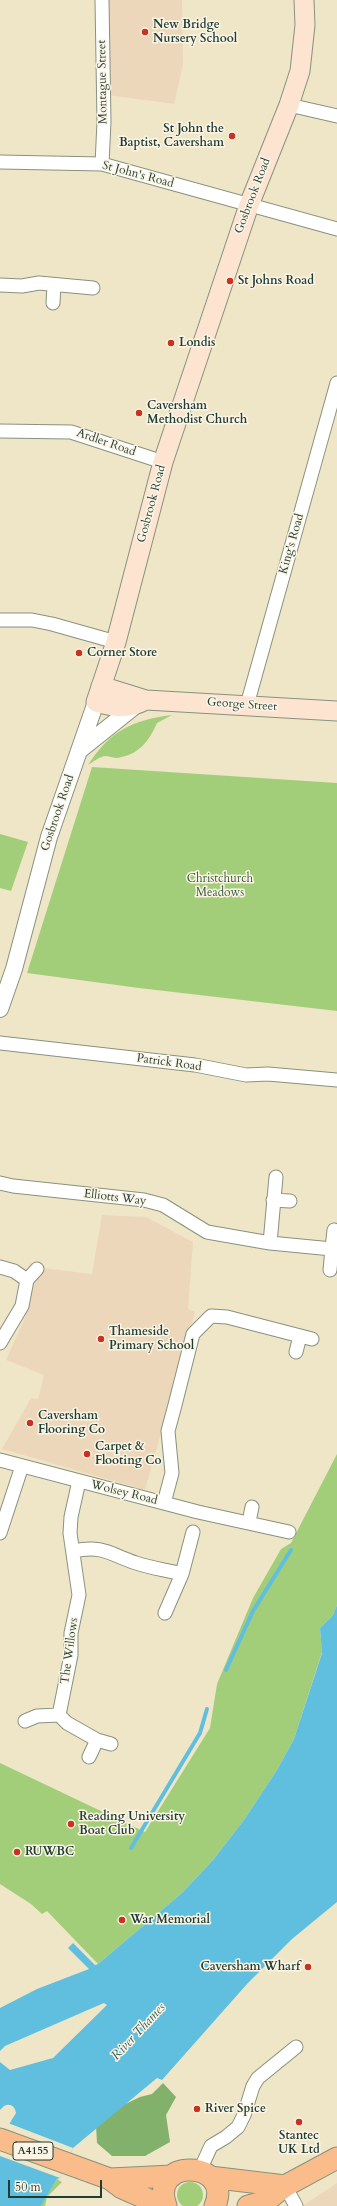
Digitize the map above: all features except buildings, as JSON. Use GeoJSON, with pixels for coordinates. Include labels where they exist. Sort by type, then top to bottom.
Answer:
{"type":"FeatureCollection","features":[{"type":"Feature","properties":{"kind":"main road","name":"Gosbrook Road"},"geometry":{"type":"LineString","coordinates":[[98,694],[116,642],[163,462],[249,205],[289,105],[300,71],[305,25],[304,0]]}},
{"type":"Feature","properties":{"kind":"main road","name":"George Street"},"geometry":{"type":"LineString","coordinates":[[98,694],[140,703],[247,705],[337,711]]}},
{"type":"Feature","properties":{"kind":"main road","name":"A4155"},"geometry":{"type":"LineString","coordinates":[[0,2139],[110,2179],[122,2188],[163,2206]]}},
{"type":"Feature","properties":{"kind":"main road"},"geometry":{"type":"LineString","coordinates":[[248,2206],[266,2201],[285,2186],[337,2158]]}},
{"type":"Feature","properties":{"kind":"main road"},"geometry":{"type":"LineString","coordinates":[[166,2206],[164,2194],[166,2185],[172,2176],[187,2169],[205,2174],[285,2186]]}},
{"type":"Feature","properties":{"kind":"main road"},"geometry":{"type":"LineString","coordinates":[[205,2174],[217,2194],[215,2206]]}},
{"type":"Feature","properties":{"kind":"main road","name":"A4155"},"geometry":{"type":"LineString","coordinates":[[110,2179],[172,2176]]}},
{"type":"Feature","properties":{"kind":"street","name":"Montague Street"},"geometry":{"type":"LineString","coordinates":[[102,0],[104,122],[102,164]]}},
{"type":"Feature","properties":{"kind":"street"},"geometry":{"type":"LineString","coordinates":[[289,105],[337,116]]}},
{"type":"Feature","properties":{"kind":"street","name":"St John's Road"},"geometry":{"type":"LineString","coordinates":[[0,162],[102,164],[337,229]]}},
{"type":"Feature","properties":{"kind":"street"},"geometry":{"type":"LineString","coordinates":[[0,285],[54,284],[93,288]]}},
{"type":"Feature","properties":{"kind":"street"},"geometry":{"type":"LineString","coordinates":[[53,303],[54,284]]}},
{"type":"Feature","properties":{"kind":"street","name":"King's Road"},"geometry":{"type":"LineString","coordinates":[[247,705],[337,383]]}},
{"type":"Feature","properties":{"kind":"street","name":"Ardler Road"},"geometry":{"type":"LineString","coordinates":[[0,431],[71,432],[163,462]]}},
{"type":"Feature","properties":{"kind":"street"},"geometry":{"type":"LineString","coordinates":[[0,620],[32,620],[45,622],[116,642]]}},
{"type":"Feature","properties":{"kind":"street","name":"Gosbrook Road"},"geometry":{"type":"LineString","coordinates":[[0,1009],[14,969],[48,842],[98,694]]}},
{"type":"Feature","properties":{"kind":"street"},"geometry":{"type":"LineString","coordinates":[[80,750],[140,703]]}},
{"type":"Feature","properties":{"kind":"street","name":"Patrick Road"},"geometry":{"type":"LineString","coordinates":[[0,1043],[195,1065],[246,1075],[268,1074],[337,1080]]}},
{"type":"Feature","properties":{"kind":"street"},"geometry":{"type":"LineString","coordinates":[[270,1243],[276,1176]]}},
{"type":"Feature","properties":{"kind":"street","name":"Elliotts Way"},"geometry":{"type":"LineString","coordinates":[[0,1183],[13,1186],[144,1200],[163,1205],[207,1232],[270,1243],[332,1249]]}},
{"type":"Feature","properties":{"kind":"street"},"geometry":{"type":"LineString","coordinates":[[273,1200],[290,1201]]}},
{"type":"Feature","properties":{"kind":"street"},"geometry":{"type":"LineString","coordinates":[[330,1270],[334,1230]]}},
{"type":"Feature","properties":{"kind":"street"},"geometry":{"type":"LineString","coordinates":[[0,1267],[14,1271],[28,1280]]}},
{"type":"Feature","properties":{"kind":"street"},"geometry":{"type":"LineString","coordinates":[[0,1344],[22,1306],[28,1280],[38,1269]]}},
{"type":"Feature","properties":{"kind":"street"},"geometry":{"type":"LineString","coordinates":[[164,1503],[172,1473],[168,1431],[193,1334],[211,1316],[227,1317],[306,1338],[296,1352]]}},
{"type":"Feature","properties":{"kind":"street","name":"Wolsey Road"},"geometry":{"type":"LineString","coordinates":[[0,1460],[79,1482],[289,1532]]}},
{"type":"Feature","properties":{"kind":"street"},"geometry":{"type":"LineString","coordinates":[[0,1533],[22,1466]]}},
{"type":"Feature","properties":{"kind":"street","name":"The Willows"},"geometry":{"type":"LineString","coordinates":[[60,1715],[71,1655],[71,1633],[79,1595],[73,1551],[71,1517],[79,1482]]}},
{"type":"Feature","properties":{"kind":"street"},"geometry":{"type":"LineString","coordinates":[[249,1522],[252,1507]]}},
{"type":"Feature","properties":{"kind":"street"},"geometry":{"type":"LineString","coordinates":[[166,1613],[182,1574],[193,1532]]}},
{"type":"Feature","properties":{"kind":"street"},"geometry":{"type":"LineString","coordinates":[[73,1551],[87,1548],[109,1551],[136,1564],[182,1574]]}},
{"type":"Feature","properties":{"kind":"street"},"geometry":{"type":"LineString","coordinates":[[25,1721],[37,1716],[60,1715],[66,1723],[97,1740],[111,1744]]}},
{"type":"Feature","properties":{"kind":"street"},"geometry":{"type":"LineString","coordinates":[[89,1757],[97,1740]]}},
{"type":"Feature","properties":{"kind":"street"},"geometry":{"type":"LineString","coordinates":[[205,2174],[211,2146],[226,2137],[238,2127],[244,2115],[253,2086],[258,2078],[296,2047]]}},
{"type":"Feature","properties":{"kind":"street"},"geometry":{"type":"LineString","coordinates":[[285,2186],[296,2206]]}},
{"type":"Feature","properties":{"kind":"shaded area","name":"New Bridge Nursery School"},"geometry":{"type":"Polygon","coordinates":[[[108,0],[182,0],[183,65],[174,104],[108,95],[108,0]]]}},
{"type":"Feature","properties":{"kind":"shaded area","name":"Thameside Primary School"},"geometry":{"type":"Polygon","coordinates":[[[102,1215],[146,1217],[193,1242],[188,1309],[195,1312],[145,1490],[2,1449],[31,1398],[38,1399],[44,1375],[6,1360],[25,1318],[29,1295],[43,1268],[92,1274],[102,1215]]]}},
{"type":"Feature","properties":{"kind":"shaded area"},"geometry":{"type":"Polygon","coordinates":[[[337,2183],[337,2206],[302,2206],[322,2193],[337,2183]]]}},
{"type":"Feature","properties":{"kind":"green space"},"geometry":{"type":"Polygon","coordinates":[[[172,715],[157,723],[147,741],[131,754],[117,758],[106,756],[98,758],[88,765],[96,753],[123,729],[145,720],[172,715]]]}},
{"type":"Feature","properties":{"kind":"green space","name":"Christchurch Meadows"},"geometry":{"type":"Polygon","coordinates":[[[92,767],[337,783],[337,1011],[139,988],[27,973],[92,767]]]}},
{"type":"Feature","properties":{"kind":"green space"},"geometry":{"type":"Polygon","coordinates":[[[0,834],[28,842],[11,891],[0,888],[0,834]]]}},
{"type":"Feature","properties":{"kind":"green space"},"geometry":{"type":"Polygon","coordinates":[[[337,1454],[337,1605],[333,1615],[320,1628],[322,1652],[294,1739],[277,1770],[244,1820],[213,1860],[182,1893],[98,1964],[47,1911],[42,1914],[31,1904],[0,1884],[0,1763],[145,1832],[210,1728],[217,1684],[253,1598],[281,1549],[291,1543],[337,1454]]]}},
{"type":"Feature","properties":{"kind":"green space"},"geometry":{"type":"Polygon","coordinates":[[[163,2083],[176,2097],[166,2115],[170,2142],[145,2156],[112,2156],[97,2143],[96,2125],[113,2110],[140,2097],[152,2094],[163,2083]]]}},
{"type":"Feature","properties":{"kind":"green space"},"geometry":{"type":"Polygon","coordinates":[[[57,2179],[62,2182],[47,2197],[45,2206],[41,2206],[57,2179]]]}},
{"type":"Feature","properties":{"kind":"green space"},"geometry":{"type":"Polygon","coordinates":[[[190,2182],[199,2186],[203,2195],[199,2204],[190,2208],[181,2204],[177,2195],[181,2186],[190,2182]]]}},
{"type":"Feature","properties":{"kind":"water","name":"River Thames"},"geometry":{"type":"Polygon","coordinates":[[[337,1605],[337,1902],[292,1939],[247,1984],[162,2080],[157,2078],[73,2148],[60,2178],[57,2179],[41,2206],[0,2206],[0,2139],[16,2113],[15,2109],[10,2105],[4,2106],[0,2110],[0,2062],[10,2070],[53,2058],[107,2005],[104,2003],[97,2006],[5,2046],[0,2051],[0,2008],[37,1989],[89,1969],[68,1948],[73,1943],[95,1965],[98,1964],[182,1893],[213,1860],[244,1820],[277,1770],[294,1739],[322,1653],[320,1628],[333,1615],[337,1605]]]}},
{"type":"Feature","properties":{"kind":"pier"},"geometry":{"type":"Polygon","coordinates":[[[8,2123],[73,2148],[60,2178],[0,2156],[0,2135],[8,2123]]]}},
{"type":"Feature","properties":{"kind":"waterway"},"geometry":{"type":"LineString","coordinates":[[226,1670],[253,1611],[291,1550]]}},
{"type":"Feature","properties":{"kind":"waterway"},"geometry":{"type":"LineString","coordinates":[[131,1848],[200,1733],[207,1709]]}},
{"type":"Feature","properties":{"kind":"place","name":"New Bridge Nursery School"},"geometry":{"type":"Point","coordinates":[145,32]}},
{"type":"Feature","properties":{"kind":"place","name":"St John the Baptist, Caversham"},"geometry":{"type":"Point","coordinates":[232,136]}},
{"type":"Feature","properties":{"kind":"place","name":"St Johns Road"},"geometry":{"type":"Point","coordinates":[230,281]}},
{"type":"Feature","properties":{"kind":"place","name":"Londis"},"geometry":{"type":"Point","coordinates":[171,343]}},
{"type":"Feature","properties":{"kind":"place","name":"Caversham Methodist Church"},"geometry":{"type":"Point","coordinates":[139,413]}},
{"type":"Feature","properties":{"kind":"place","name":"Corner Store"},"geometry":{"type":"Point","coordinates":[79,653]}},
{"type":"Feature","properties":{"kind":"place","name":"Thameside Primary School"},"geometry":{"type":"Point","coordinates":[101,1339]}},
{"type":"Feature","properties":{"kind":"place","name":"Caversham Flooring Co"},"geometry":{"type":"Point","coordinates":[30,1423]}},
{"type":"Feature","properties":{"kind":"place","name":"Carpet & Flooting Co"},"geometry":{"type":"Point","coordinates":[87,1454]}},
{"type":"Feature","properties":{"kind":"place","name":"Reading University Boat Club"},"geometry":{"type":"Point","coordinates":[71,1824]}},
{"type":"Feature","properties":{"kind":"place","name":"RUWBC"},"geometry":{"type":"Point","coordinates":[17,1852]}},
{"type":"Feature","properties":{"kind":"place","name":"War Memorial"},"geometry":{"type":"Point","coordinates":[122,1920]}},
{"type":"Feature","properties":{"kind":"place","name":"Caversham Wharf"},"geometry":{"type":"Point","coordinates":[308,1967]}},
{"type":"Feature","properties":{"kind":"place","name":"River Spice"},"geometry":{"type":"Point","coordinates":[197,2109]}},
{"type":"Feature","properties":{"kind":"place","name":"Stantec UK Ltd"},"geometry":{"type":"Point","coordinates":[299,2122]}}]}
